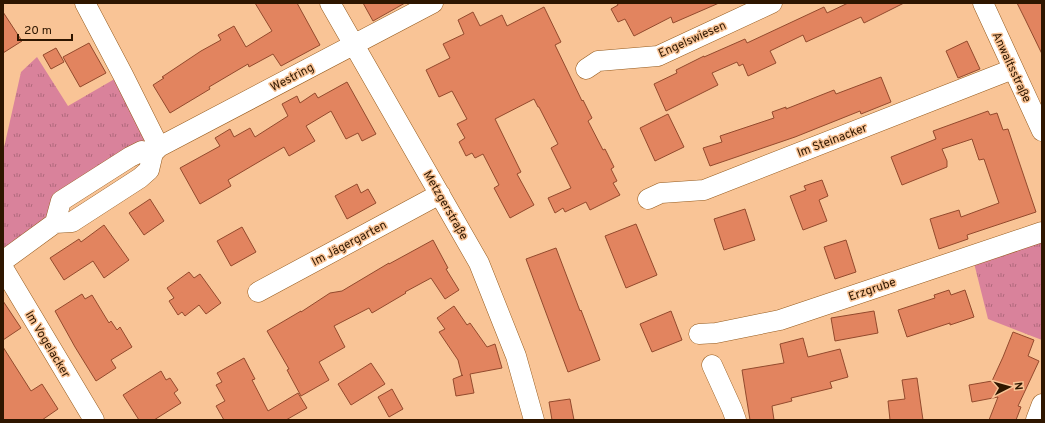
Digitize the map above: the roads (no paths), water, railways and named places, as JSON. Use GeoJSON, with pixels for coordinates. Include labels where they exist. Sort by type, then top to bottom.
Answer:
{"type":"FeatureCollection","features":[{"type":"Feature","properties":{"kind":"street"},"geometry":{"type":"LineString","coordinates":[[3,261],[55,223],[72,222],[150,170],[156,150],[123,75],[85,3]]}},
{"type":"Feature","properties":{"kind":"street","name":"Metzgerstraße"},"geometry":{"type":"LineString","coordinates":[[330,3],[480,264],[516,356],[534,420]]}},
{"type":"Feature","properties":{"kind":"street","name":"Westring"},"geometry":{"type":"LineString","coordinates":[[156,150],[353,44],[433,3]]}},
{"type":"Feature","properties":{"kind":"street","name":"Engelswiesen"},"geometry":{"type":"LineString","coordinates":[[586,69],[598,61],[658,56],[772,3]]}},
{"type":"Feature","properties":{"kind":"street","name":"Anwaltsstraße"},"geometry":{"type":"LineString","coordinates":[[983,3],[1042,130]]}},
{"type":"Feature","properties":{"kind":"street","name":"Im Steinacker"},"geometry":{"type":"LineString","coordinates":[[648,199],[661,193],[704,190],[1013,69]]}},
{"type":"Feature","properties":{"kind":"street","name":"Im Jägergarten"},"geometry":{"type":"LineString","coordinates":[[258,292],[440,194]]}},
{"type":"Feature","properties":{"kind":"street","name":"Erzgrube"},"geometry":{"type":"LineString","coordinates":[[699,334],[716,333],[780,320],[1042,232]]}},
{"type":"Feature","properties":{"kind":"street","name":"Im Vogelacker"},"geometry":{"type":"LineString","coordinates":[[3,268],[94,420]]}},
{"type":"Feature","properties":{"kind":"street"},"geometry":{"type":"LineString","coordinates":[[712,365],[736,420]]}},
{"type":"Feature","properties":{"kind":"street"},"geometry":{"type":"LineString","coordinates":[[1036,420],[1042,404]]}}]}
